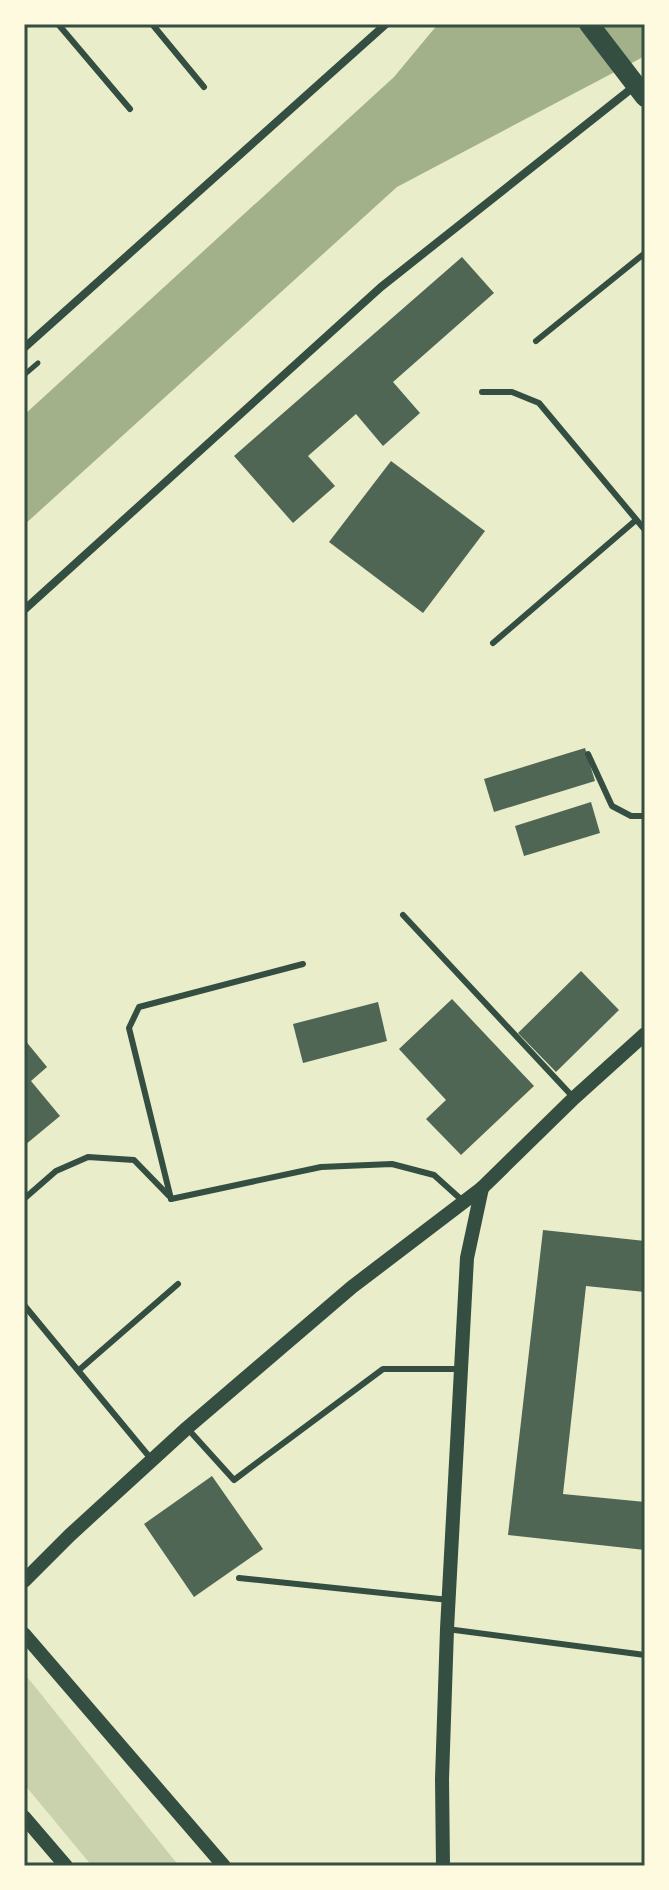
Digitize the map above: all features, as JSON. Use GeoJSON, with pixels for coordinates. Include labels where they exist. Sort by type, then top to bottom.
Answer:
{"type":"FeatureCollection","features":[{"type":"Feature","properties":{"kind":"main road"},"geometry":{"type":"LineString","coordinates":[[589,24],[640,91]]}},
{"type":"Feature","properties":{"kind":"street"},"geometry":{"type":"LineString","coordinates":[[24,348],[386,24]]}},
{"type":"Feature","properties":{"kind":"street"},"geometry":{"type":"LineString","coordinates":[[24,610],[381,287],[640,91]]}},
{"type":"Feature","properties":{"kind":"street"},"geometry":{"type":"LineString","coordinates":[[24,1581],[187,1428],[352,1287],[482,1188],[645,1034]]}},
{"type":"Feature","properties":{"kind":"street"},"geometry":{"type":"LineString","coordinates":[[443,1866],[442,1779],[447,1629],[467,1258],[482,1188]]}},
{"type":"Feature","properties":{"kind":"street"},"geometry":{"type":"LineString","coordinates":[[24,1634],[224,1866]]}},
{"type":"Feature","properties":{"kind":"street"},"geometry":{"type":"LineString","coordinates":[[24,1817],[66,1866]]}},
{"type":"Feature","properties":{"kind":"lane"},"geometry":{"type":"LineString","coordinates":[[58,24],[130,109]]}},
{"type":"Feature","properties":{"kind":"lane"},"geometry":{"type":"LineString","coordinates":[[152,24],[204,87]]}},
{"type":"Feature","properties":{"kind":"lane"},"geometry":{"type":"LineString","coordinates":[[536,341],[645,253]]}},
{"type":"Feature","properties":{"kind":"lane"},"geometry":{"type":"LineString","coordinates":[[482,392],[512,392],[539,403],[645,530]]}},
{"type":"Feature","properties":{"kind":"lane"},"geometry":{"type":"LineString","coordinates":[[493,643],[636,520]]}},
{"type":"Feature","properties":{"kind":"lane"},"geometry":{"type":"LineString","coordinates":[[588,754],[612,806],[631,816],[645,816]]}},
{"type":"Feature","properties":{"kind":"lane"},"geometry":{"type":"LineString","coordinates":[[403,915],[574,1098]]}},
{"type":"Feature","properties":{"kind":"lane"},"geometry":{"type":"LineString","coordinates":[[171,1199],[129,1028],[139,1007],[303,964]]}},
{"type":"Feature","properties":{"kind":"lane"},"geometry":{"type":"LineString","coordinates":[[24,1198],[56,1171],[88,1157],[134,1160],[171,1199]]}},
{"type":"Feature","properties":{"kind":"lane"},"geometry":{"type":"LineString","coordinates":[[171,1199],[321,1167],[392,1164],[434,1175],[464,1202]]}},
{"type":"Feature","properties":{"kind":"lane"},"geometry":{"type":"LineString","coordinates":[[79,1370],[178,1284]]}},
{"type":"Feature","properties":{"kind":"lane"},"geometry":{"type":"LineString","coordinates":[[24,1305],[152,1460]]}},
{"type":"Feature","properties":{"kind":"lane"},"geometry":{"type":"LineString","coordinates":[[187,1428],[234,1480],[383,1369],[461,1369]]}},
{"type":"Feature","properties":{"kind":"lane"},"geometry":{"type":"LineString","coordinates":[[239,1578],[449,1600]]}},
{"type":"Feature","properties":{"kind":"lane"},"geometry":{"type":"LineString","coordinates":[[447,1629],[645,1655]]}},
{"type":"Feature","properties":{"kind":"shaded area"},"geometry":{"type":"Polygon","coordinates":[[[438,24],[645,24],[645,56],[397,187],[24,525],[24,415],[394,77],[438,24]]]}},
{"type":"Feature","properties":{"kind":"shaded area"},"geometry":{"type":"Polygon","coordinates":[[[24,1673],[179,1866],[92,1866],[24,1784],[24,1673]]]}},
{"type":"Feature","properties":{"kind":"building"},"geometry":{"type":"Polygon","coordinates":[[[462,257],[494,293],[393,382],[420,413],[383,446],[356,414],[308,456],[335,486],[293,523],[234,456],[462,257]]]}},
{"type":"Feature","properties":{"kind":"building"},"geometry":{"type":"Polygon","coordinates":[[[391,461],[485,531],[423,613],[329,542],[391,461]]]}},
{"type":"Feature","properties":{"kind":"building"},"geometry":{"type":"Polygon","coordinates":[[[585,748],[595,781],[494,812],[484,779],[585,748]]]}},
{"type":"Feature","properties":{"kind":"building"},"geometry":{"type":"Polygon","coordinates":[[[591,802],[600,833],[524,856],[515,826],[591,802]]]}},
{"type":"Feature","properties":{"kind":"building"},"geometry":{"type":"Polygon","coordinates":[[[581,971],[619,1010],[556,1072],[518,1033],[581,971]]]}},
{"type":"Feature","properties":{"kind":"building"},"geometry":{"type":"Polygon","coordinates":[[[452,999],[534,1086],[461,1155],[426,1119],[446,1100],[399,1049],[452,999]]]}},
{"type":"Feature","properties":{"kind":"building"},"geometry":{"type":"Polygon","coordinates":[[[378,1002],[387,1041],[303,1063],[293,1024],[378,1002]]]}},
{"type":"Feature","properties":{"kind":"building"},"geometry":{"type":"Polygon","coordinates":[[[24,1039],[47,1067],[31,1081],[60,1116],[25,1145],[24,1143],[24,1039]]]}},
{"type":"Feature","properties":{"kind":"building"},"geometry":{"type":"Polygon","coordinates":[[[543,1230],[645,1241],[645,1292],[586,1286],[563,1494],[645,1502],[645,1550],[508,1535],[543,1230]]]}},
{"type":"Feature","properties":{"kind":"building"},"geometry":{"type":"Polygon","coordinates":[[[212,1476],[263,1549],[194,1597],[144,1524],[212,1476]]]}}]}
